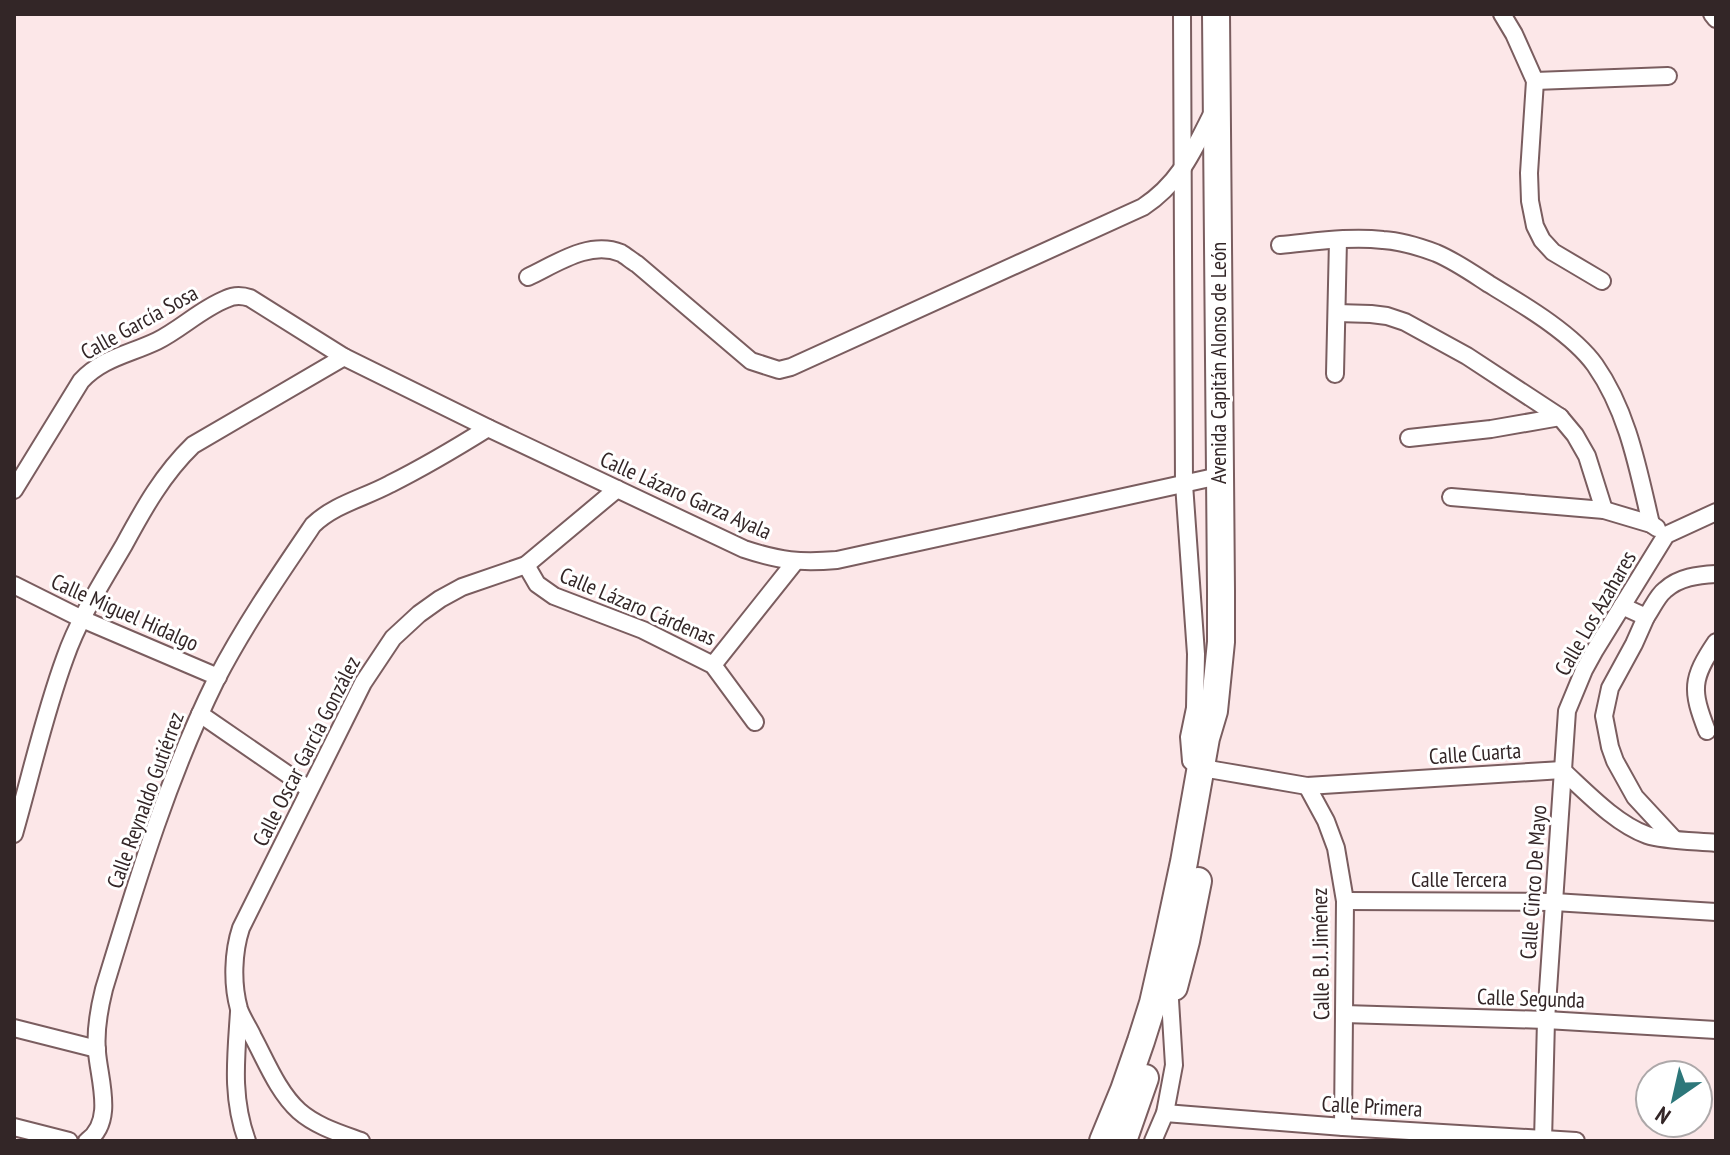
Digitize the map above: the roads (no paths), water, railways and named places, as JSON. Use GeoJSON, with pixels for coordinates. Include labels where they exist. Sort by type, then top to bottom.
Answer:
{"type":"FeatureCollection","features":[{"type":"Feature","properties":{"kind":"main road","name":"Avenida Capitán Alonso de León"},"geometry":{"type":"LineString","coordinates":[[1123,1141],[1170,1000],[1201,864],[1208,768],[1206,738],[1214,711],[1221,642],[1216,14]]}},
{"type":"Feature","properties":{"kind":"main road","name":"Avenida Capitán Alonso de León"},"geometry":{"type":"LineString","coordinates":[[1103,1141],[1153,1003],[1208,768]]}},
{"type":"Feature","properties":{"kind":"street"},"geometry":{"type":"LineString","coordinates":[[1182,14],[1184,484],[1196,654],[1195,708],[1189,737],[1191,761],[1208,768]]}},
{"type":"Feature","properties":{"kind":"street"},"geometry":{"type":"LineString","coordinates":[[1502,14],[1535,81],[1529,173],[1535,226],[1553,252],[1602,281]]}},
{"type":"Feature","properties":{"kind":"street"},"geometry":{"type":"LineString","coordinates":[[1535,81],[1668,76]]}},
{"type":"Feature","properties":{"kind":"street"},"geometry":{"type":"LineString","coordinates":[[528,277],[589,250],[621,253],[751,361],[779,370],[806,361],[1143,207],[1167,189],[1183,170],[1217,106]]}},
{"type":"Feature","properties":{"kind":"street"},"geometry":{"type":"LineString","coordinates":[[1280,245],[1338,240],[1383,240],[1407,244],[1436,253],[1522,304],[1580,348],[1594,363],[1621,412],[1633,447],[1651,524]]}},
{"type":"Feature","properties":{"kind":"street"},"geometry":{"type":"LineString","coordinates":[[1335,374],[1338,240]]}},
{"type":"Feature","properties":{"kind":"street","name":"Calle García Sosa"},"geometry":{"type":"LineString","coordinates":[[14,490],[88,373],[103,363],[158,341],[227,298],[250,298]]}},
{"type":"Feature","properties":{"kind":"street","name":"Calle Lázaro Garza Ayala"},"geometry":{"type":"LineString","coordinates":[[250,298],[344,357],[744,549],[774,559],[795,562],[837,560],[1219,476]]}},
{"type":"Feature","properties":{"kind":"street"},"geometry":{"type":"LineString","coordinates":[[1337,313],[1387,316],[1405,322],[1467,356],[1560,417],[1587,456],[1604,510]]}},
{"type":"Feature","properties":{"kind":"street"},"geometry":{"type":"LineString","coordinates":[[14,834],[66,656],[82,619],[148,500],[193,445],[344,357]]}},
{"type":"Feature","properties":{"kind":"street"},"geometry":{"type":"LineString","coordinates":[[1409,438],[1503,428],[1560,417]]}},
{"type":"Feature","properties":{"kind":"street","name":"Calle Reynaldo Gutiérrez"},"geometry":{"type":"LineString","coordinates":[[87,1141],[97,1132],[104,1107],[97,1049],[104,989],[168,788],[218,677],[267,593],[313,525],[334,508],[413,473],[488,428]]}},
{"type":"Feature","properties":{"kind":"street","name":"Calle Oscar García González"},"geometry":{"type":"LineString","coordinates":[[247,1141],[239,1119],[236,1093],[239,1009],[235,982],[237,941],[363,683],[393,638],[419,614],[462,587],[526,565],[617,489]]}},
{"type":"Feature","properties":{"kind":"street"},"geometry":{"type":"LineString","coordinates":[[1451,497],[1604,510],[1651,524],[1666,535],[1716,512]]}},
{"type":"Feature","properties":{"kind":"street","name":"Calle Los Azahares"},"geometry":{"type":"LineString","coordinates":[[1562,770],[1567,711],[1584,670],[1666,535]]}},
{"type":"Feature","properties":{"kind":"street","name":"Calle Lázaro Cárdenas"},"geometry":{"type":"LineString","coordinates":[[526,565],[537,584],[554,596],[643,630],[713,665],[795,562]]}},
{"type":"Feature","properties":{"kind":"street"},"geometry":{"type":"LineString","coordinates":[[1673,838],[1635,797],[1615,761],[1604,716],[1610,688],[1646,617],[1664,590],[1683,579],[1716,574]]}},
{"type":"Feature","properties":{"kind":"street","name":"Calle Miguel Hidalgo"},"geometry":{"type":"LineString","coordinates":[[14,585],[82,619],[218,677]]}},
{"type":"Feature","properties":{"kind":"street"},"geometry":{"type":"LineString","coordinates":[[1622,606],[1646,617]]}},
{"type":"Feature","properties":{"kind":"street"},"geometry":{"type":"LineString","coordinates":[[1707,731],[1695,695],[1696,682],[1702,664],[1716,642]]}},
{"type":"Feature","properties":{"kind":"street"},"geometry":{"type":"LineString","coordinates":[[713,665],[755,722]]}},
{"type":"Feature","properties":{"kind":"street"},"geometry":{"type":"LineString","coordinates":[[200,714],[309,789]]}},
{"type":"Feature","properties":{"kind":"street","name":"Calle Cuarta"},"geometry":{"type":"LineString","coordinates":[[1208,768],[1307,786],[1562,770]]}},
{"type":"Feature","properties":{"kind":"street"},"geometry":{"type":"LineString","coordinates":[[1562,770],[1632,828],[1656,837],[1716,843]]}},
{"type":"Feature","properties":{"kind":"street","name":"Calle Cinco De Mayo"},"geometry":{"type":"LineString","coordinates":[[1543,1139],[1546,1020],[1562,770]]}},
{"type":"Feature","properties":{"kind":"street","name":"Calle B. J. Jiménez"},"geometry":{"type":"LineString","coordinates":[[1307,786],[1336,848],[1345,901],[1343,1127]]}},
{"type":"Feature","properties":{"kind":"street","name":"Calle Tercera"},"geometry":{"type":"LineString","coordinates":[[1345,901],[1554,902],[1716,912]]}},
{"type":"Feature","properties":{"kind":"street"},"geometry":{"type":"LineString","coordinates":[[1153,1141],[1165,1113],[1174,1065],[1170,1000]]}},
{"type":"Feature","properties":{"kind":"street","name":"Calle Oscar García González"},"geometry":{"type":"LineString","coordinates":[[239,1009],[288,1099],[300,1112],[317,1124],[361,1141]]}},
{"type":"Feature","properties":{"kind":"street","name":"Calle Segunda"},"geometry":{"type":"LineString","coordinates":[[1344,1014],[1546,1020],[1716,1030]]}},
{"type":"Feature","properties":{"kind":"street"},"geometry":{"type":"LineString","coordinates":[[14,1028],[97,1049]]}},
{"type":"Feature","properties":{"kind":"street","name":"Calle Primera"},"geometry":{"type":"LineString","coordinates":[[1165,1113],[1576,1141]]}},
{"type":"Feature","properties":{"kind":"street"},"geometry":{"type":"LineString","coordinates":[[14,1127],[69,1141]]}}]}
